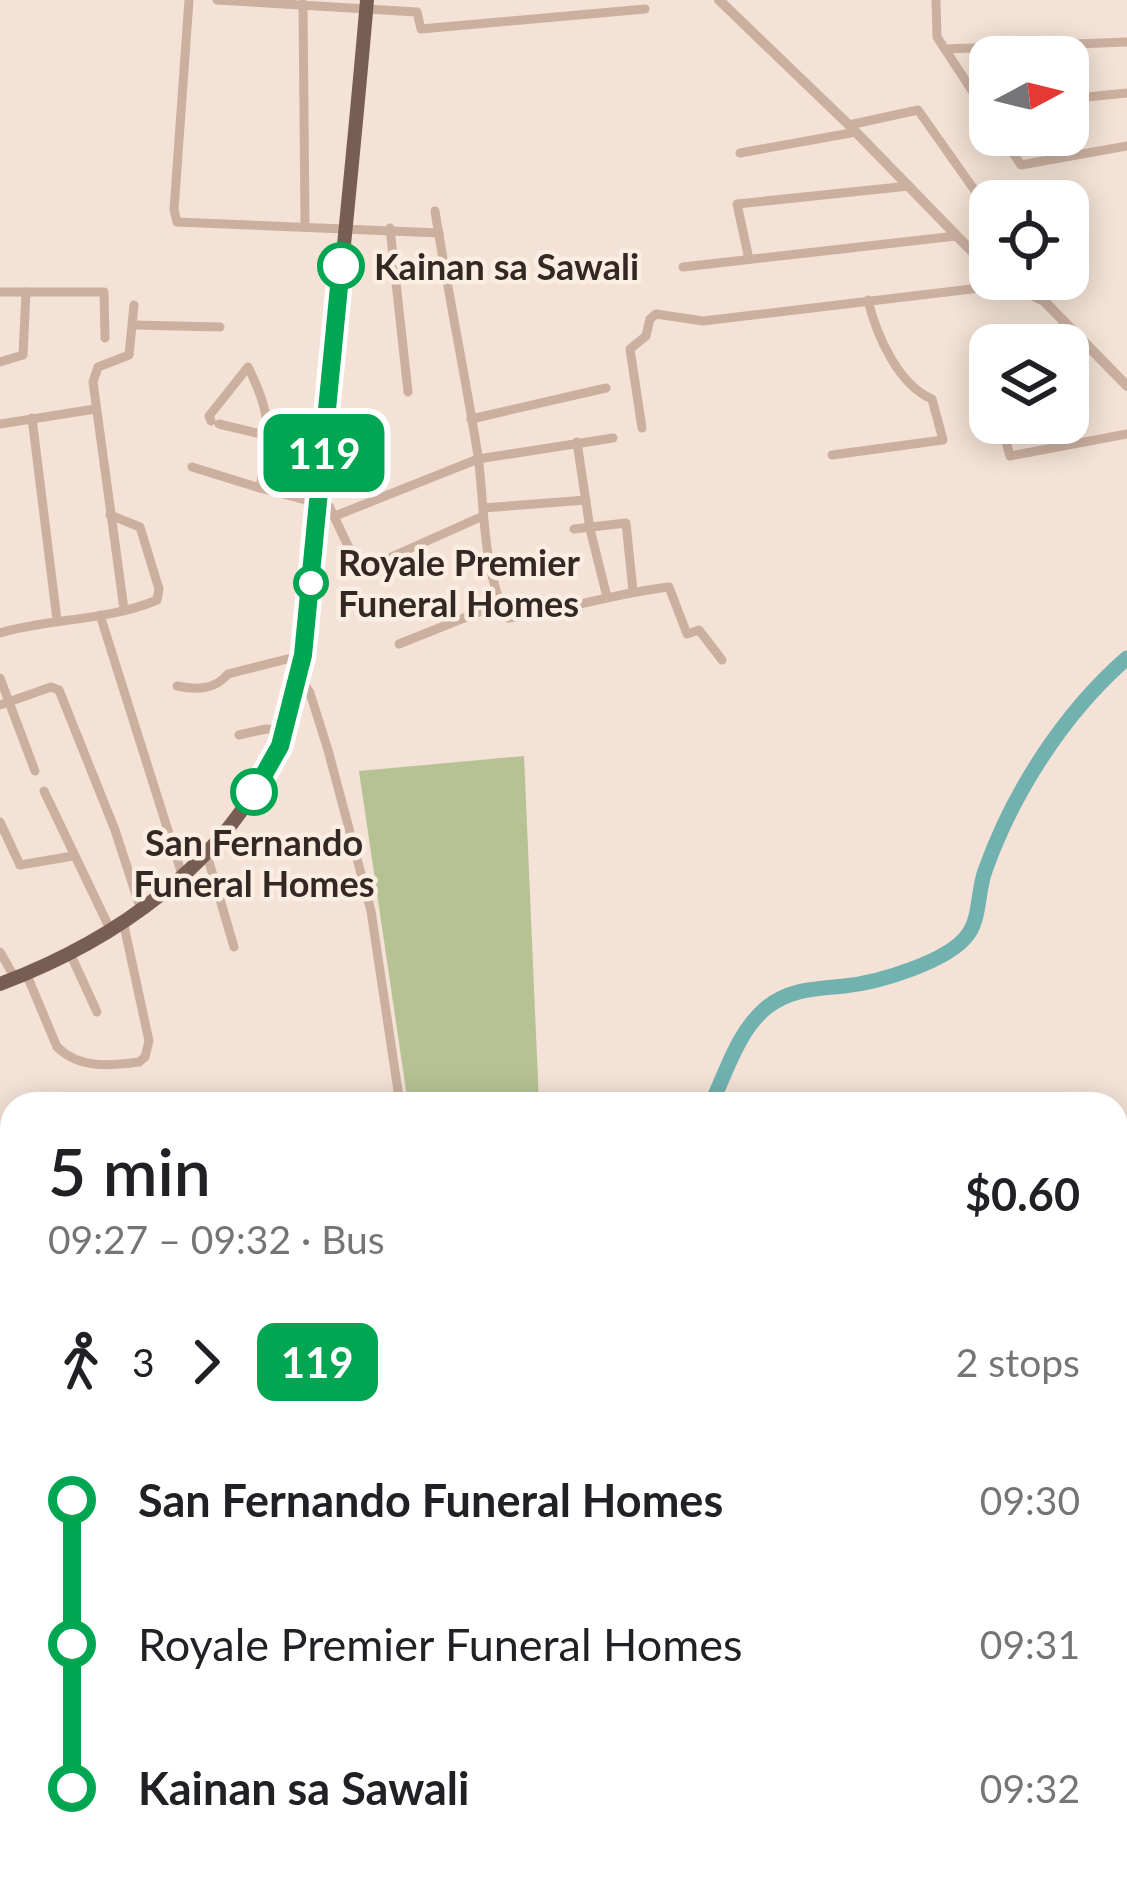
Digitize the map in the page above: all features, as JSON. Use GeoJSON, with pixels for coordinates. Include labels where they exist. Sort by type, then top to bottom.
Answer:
{"type":"FeatureCollection","features":[{"type":"Feature","properties":{"kind":"main road"},"geometry":{"type":"LineString","coordinates":[[14,978],[116,925],[183,878],[207,855],[258,787],[285,730],[303,655],[367,4]]}},
{"type":"Feature","properties":{"kind":"street"},"geometry":{"type":"LineString","coordinates":[[189,0],[176,220],[439,233]]}},
{"type":"Feature","properties":{"kind":"street"},"geometry":{"type":"LineString","coordinates":[[218,0],[367,4],[417,12],[421,29],[645,8]]}},
{"type":"Feature","properties":{"kind":"street"},"geometry":{"type":"LineString","coordinates":[[719,0],[969,249]]}},
{"type":"Feature","properties":{"kind":"street"},"geometry":{"type":"LineString","coordinates":[[936,0],[938,38],[969,85]]}},
{"type":"Feature","properties":{"kind":"street"},"geometry":{"type":"LineString","coordinates":[[303,4],[305,225]]}},
{"type":"Feature","properties":{"kind":"street"},"geometry":{"type":"LineString","coordinates":[[945,50],[1127,42]]}},
{"type":"Feature","properties":{"kind":"street"},"geometry":{"type":"LineString","coordinates":[[1089,97],[1127,93]]}},
{"type":"Feature","properties":{"kind":"street"},"geometry":{"type":"LineString","coordinates":[[740,153],[918,110],[969,182]]}},
{"type":"Feature","properties":{"kind":"street"},"geometry":{"type":"LineString","coordinates":[[1089,153],[1127,146]]}},
{"type":"Feature","properties":{"kind":"street"},"geometry":{"type":"LineString","coordinates":[[1015,156],[1021,165],[1071,156]]}},
{"type":"Feature","properties":{"kind":"street"},"geometry":{"type":"LineString","coordinates":[[749,260],[736,204],[909,186]]}},
{"type":"Feature","properties":{"kind":"street"},"geometry":{"type":"LineString","coordinates":[[435,211],[483,512],[500,604],[508,619],[669,587],[687,634],[699,630],[722,660]]}},
{"type":"Feature","properties":{"kind":"street"},"geometry":{"type":"LineString","coordinates":[[390,228],[408,392]]}},
{"type":"Feature","properties":{"kind":"street"},"geometry":{"type":"LineString","coordinates":[[683,267],[956,236]]}},
{"type":"Feature","properties":{"kind":"street"},"geometry":{"type":"LineString","coordinates":[[642,428],[631,346],[646,335],[656,314],[703,321],[969,286]]}},
{"type":"Feature","properties":{"kind":"street"},"geometry":{"type":"LineString","coordinates":[[0,292],[104,292],[105,338]]}},
{"type":"Feature","properties":{"kind":"street"},"geometry":{"type":"LineString","coordinates":[[0,362],[23,355],[26,292]]}},
{"type":"Feature","properties":{"kind":"street"},"geometry":{"type":"LineString","coordinates":[[832,455],[943,440],[932,399],[919,394],[876,336],[868,300]]}},
{"type":"Feature","properties":{"kind":"street"},"geometry":{"type":"LineString","coordinates":[[1041,300],[1127,386]]}},
{"type":"Feature","properties":{"kind":"street"},"geometry":{"type":"LineString","coordinates":[[124,609],[94,374],[98,367],[129,355],[134,305]]}},
{"type":"Feature","properties":{"kind":"street"},"geometry":{"type":"LineString","coordinates":[[135,325],[220,327]]}},
{"type":"Feature","properties":{"kind":"street"},"geometry":{"type":"LineString","coordinates":[[260,488],[268,436],[266,402],[248,367],[209,416],[215,423],[268,436]]}},
{"type":"Feature","properties":{"kind":"street"},"geometry":{"type":"LineString","coordinates":[[471,419],[606,388]]}},
{"type":"Feature","properties":{"kind":"street"},"geometry":{"type":"LineString","coordinates":[[0,424],[95,409]]}},
{"type":"Feature","properties":{"kind":"street"},"geometry":{"type":"LineString","coordinates":[[32,418],[56,620]]}},
{"type":"Feature","properties":{"kind":"street"},"geometry":{"type":"LineString","coordinates":[[1089,441],[1127,434]]}},
{"type":"Feature","properties":{"kind":"street"},"geometry":{"type":"LineString","coordinates":[[335,516],[478,459],[613,437]]}},
{"type":"Feature","properties":{"kind":"street"},"geometry":{"type":"LineString","coordinates":[[577,442],[590,529],[607,597]]}},
{"type":"Feature","properties":{"kind":"street"},"geometry":{"type":"LineString","coordinates":[[1007,444],[1010,456],[1074,444]]}},
{"type":"Feature","properties":{"kind":"street"},"geometry":{"type":"LineString","coordinates":[[192,467],[329,506],[360,571],[483,512],[586,500]]}},
{"type":"Feature","properties":{"kind":"street"},"geometry":{"type":"LineString","coordinates":[[0,633],[157,600],[159,589],[140,526],[110,515]]}},
{"type":"Feature","properties":{"kind":"street"},"geometry":{"type":"LineString","coordinates":[[574,529],[626,523],[633,591]]}},
{"type":"Feature","properties":{"kind":"street"},"geometry":{"type":"LineString","coordinates":[[399,644],[500,604]]}},
{"type":"Feature","properties":{"kind":"street"},"geometry":{"type":"LineString","coordinates":[[100,615],[183,878]]}},
{"type":"Feature","properties":{"kind":"street"},"geometry":{"type":"LineString","coordinates":[[177,686],[197,690],[228,674],[303,655]]}},
{"type":"Feature","properties":{"kind":"street"},"geometry":{"type":"LineString","coordinates":[[299,676],[310,693],[328,750],[371,911],[398,1092]]}},
{"type":"Feature","properties":{"kind":"street"},"geometry":{"type":"LineString","coordinates":[[0,678],[3,704],[35,771]]}},
{"type":"Feature","properties":{"kind":"street"},"geometry":{"type":"LineString","coordinates":[[3,704],[50,687],[62,694],[141,910]]}},
{"type":"Feature","properties":{"kind":"street"},"geometry":{"type":"LineString","coordinates":[[239,735],[285,730]]}},
{"type":"Feature","properties":{"kind":"street"},"geometry":{"type":"LineString","coordinates":[[0,952],[65,1055],[90,1064],[145,1058],[148,1041],[116,925],[73,856],[44,791]]}},
{"type":"Feature","properties":{"kind":"street"},"geometry":{"type":"LineString","coordinates":[[0,822],[20,865],[73,856]]}},
{"type":"Feature","properties":{"kind":"street"},"geometry":{"type":"LineString","coordinates":[[207,855],[234,947]]}},
{"type":"Feature","properties":{"kind":"street"},"geometry":{"type":"LineString","coordinates":[[69,951],[97,1012]]}},
{"type":"Feature","properties":{"kind":"green space"},"geometry":{"type":"Polygon","coordinates":[[[524,756],[538,1092],[406,1092],[359,771],[524,756]]]}},
{"type":"Feature","properties":{"kind":"waterway"},"geometry":{"type":"LineString","coordinates":[[716,1092],[748,1028],[775,1002],[803,991],[893,976],[946,953],[969,933],[985,871],[1026,783],[1082,703],[1127,658]]}},
{"type":"Feature","properties":{"kind":"bus line","name":"119"},"geometry":{"type":"LineString","coordinates":[[254,792],[280,746],[303,655],[341,266]]}},
{"type":"Feature","properties":{"kind":"place","name":"Kainan sa Sawali"},"geometry":{"type":"Point","coordinates":[341,266]}},
{"type":"Feature","properties":{"kind":"place","name":"Royale Premier Funeral Homes"},"geometry":{"type":"Point","coordinates":[311,583]}},
{"type":"Feature","properties":{"kind":"place","name":"San Fernando Funeral Homes"},"geometry":{"type":"Point","coordinates":[254,792]}}]}
